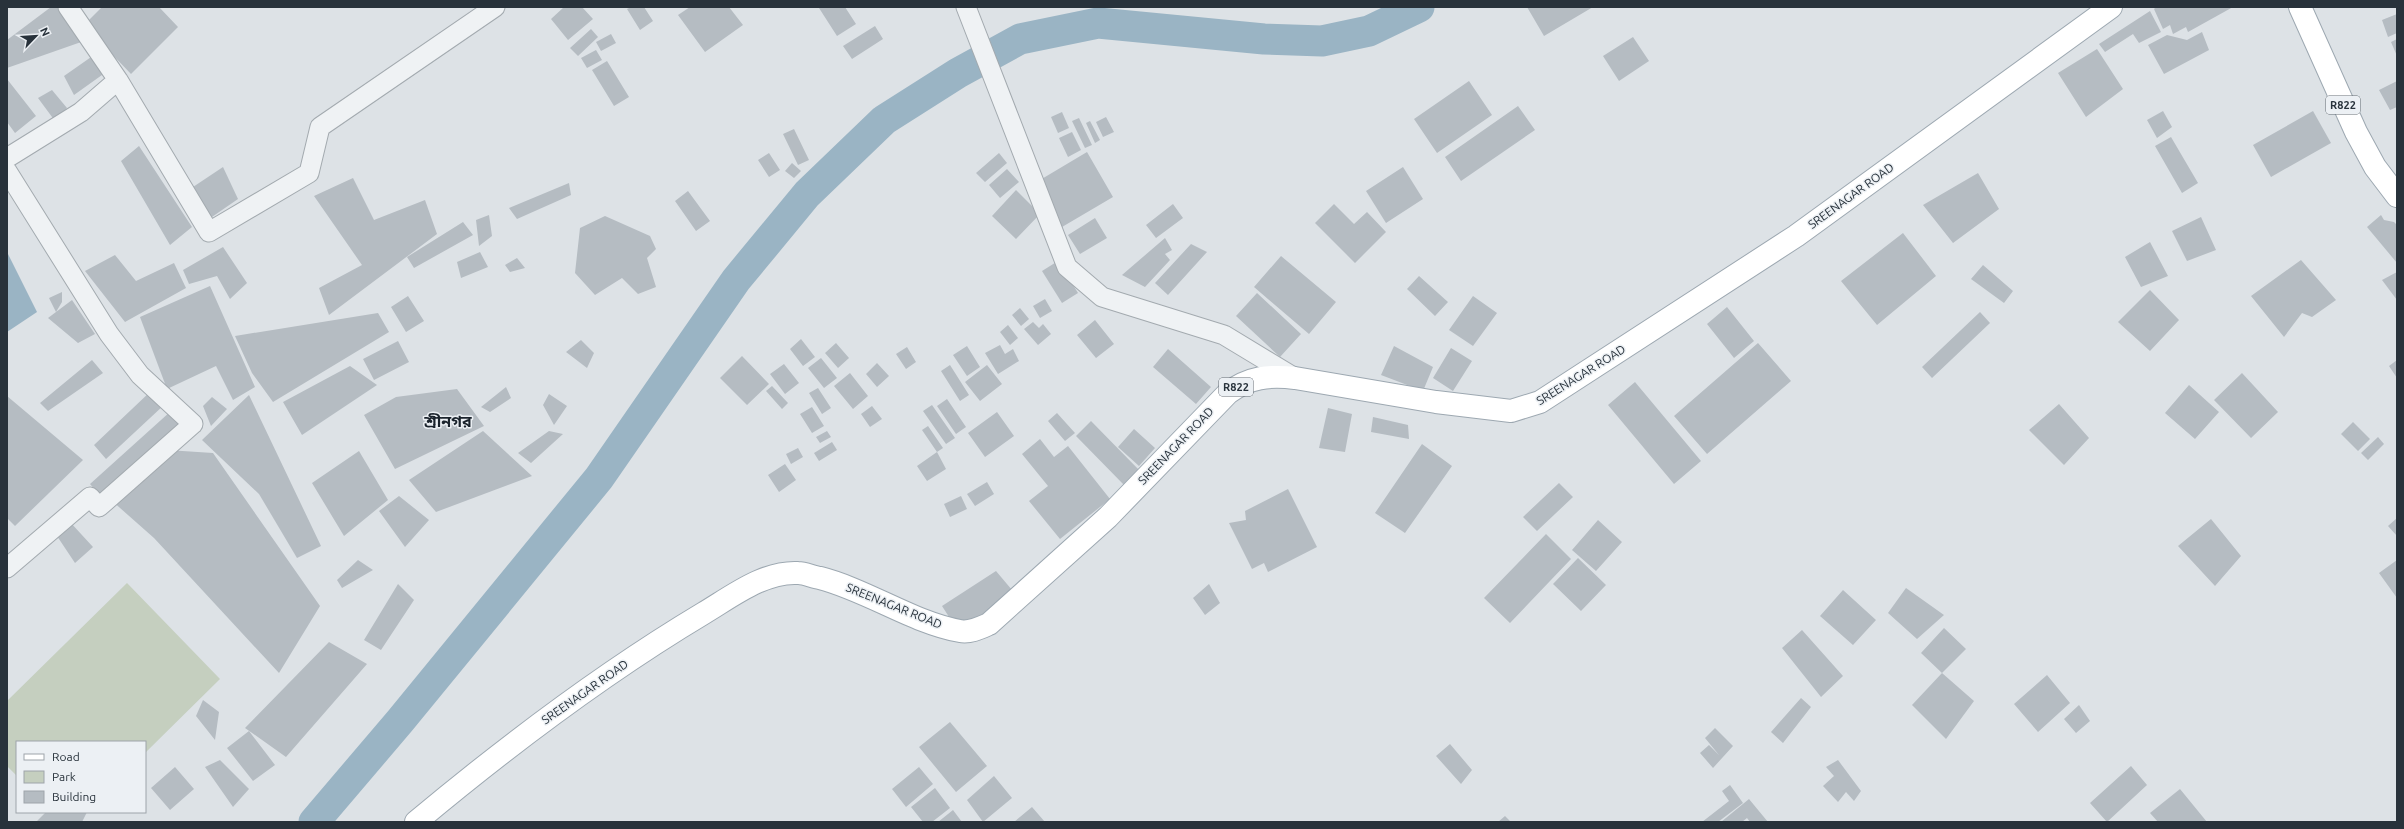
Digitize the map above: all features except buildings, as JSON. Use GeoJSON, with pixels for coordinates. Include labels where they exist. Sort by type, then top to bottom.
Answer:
{"type":"FeatureCollection","features":[{"type":"Feature","properties":{"kind":"main road","name":"SREENAGAR ROAD"},"geometry":{"type":"LineString","coordinates":[[416,822],[483,766],[568,703],[656,642],[755,583],[779,575],[798,573],[839,583],[924,619],[961,632],[975,630],[989,624],[1108,516],[1228,393],[1241,383],[1257,377],[1275,376],[1295,378],[1436,402],[1511,411],[1540,402],[1796,236],[2112,7]]}},
{"type":"Feature","properties":{"kind":"main road","name":"R822"},"geometry":{"type":"LineString","coordinates":[[2300,7],[2356,132],[2375,168],[2397,196]]}},
{"type":"Feature","properties":{"kind":"street"},"geometry":{"type":"LineString","coordinates":[[68,7],[118,80],[209,232],[309,173],[320,127],[495,7]]}},
{"type":"Feature","properties":{"kind":"street"},"geometry":{"type":"LineString","coordinates":[[966,7],[1067,267],[1102,297],[1224,335],[1295,378]]}},
{"type":"Feature","properties":{"kind":"street"},"geometry":{"type":"LineString","coordinates":[[7,158],[81,112],[118,80]]}},
{"type":"Feature","properties":{"kind":"street"},"geometry":{"type":"LineString","coordinates":[[7,171],[109,334],[140,375],[193,424],[99,507],[90,497],[7,568]]}},
{"type":"Feature","properties":{"kind":"green space"},"geometry":{"type":"Polygon","coordinates":[[[127,583],[220,679],[146,752],[146,741],[16,741],[16,775],[7,766],[7,701],[127,583]]]}},
{"type":"Feature","properties":{"kind":"water"},"geometry":{"type":"Polygon","coordinates":[[[7,252],[37,312],[7,332],[7,252]]]}},
{"type":"Feature","properties":{"kind":"waterway"},"geometry":{"type":"LineString","coordinates":[[314,822],[400,721],[599,478],[736,280],[807,194],[884,120],[958,73],[1020,39],[1098,23],[1264,39],[1322,41],[1369,31],[1419,7]]}},
{"type":"Feature","properties":{"kind":"district","name":"শ্রীনগর"},"geometry":{"type":"Point","coordinates":[448,421]}}]}
